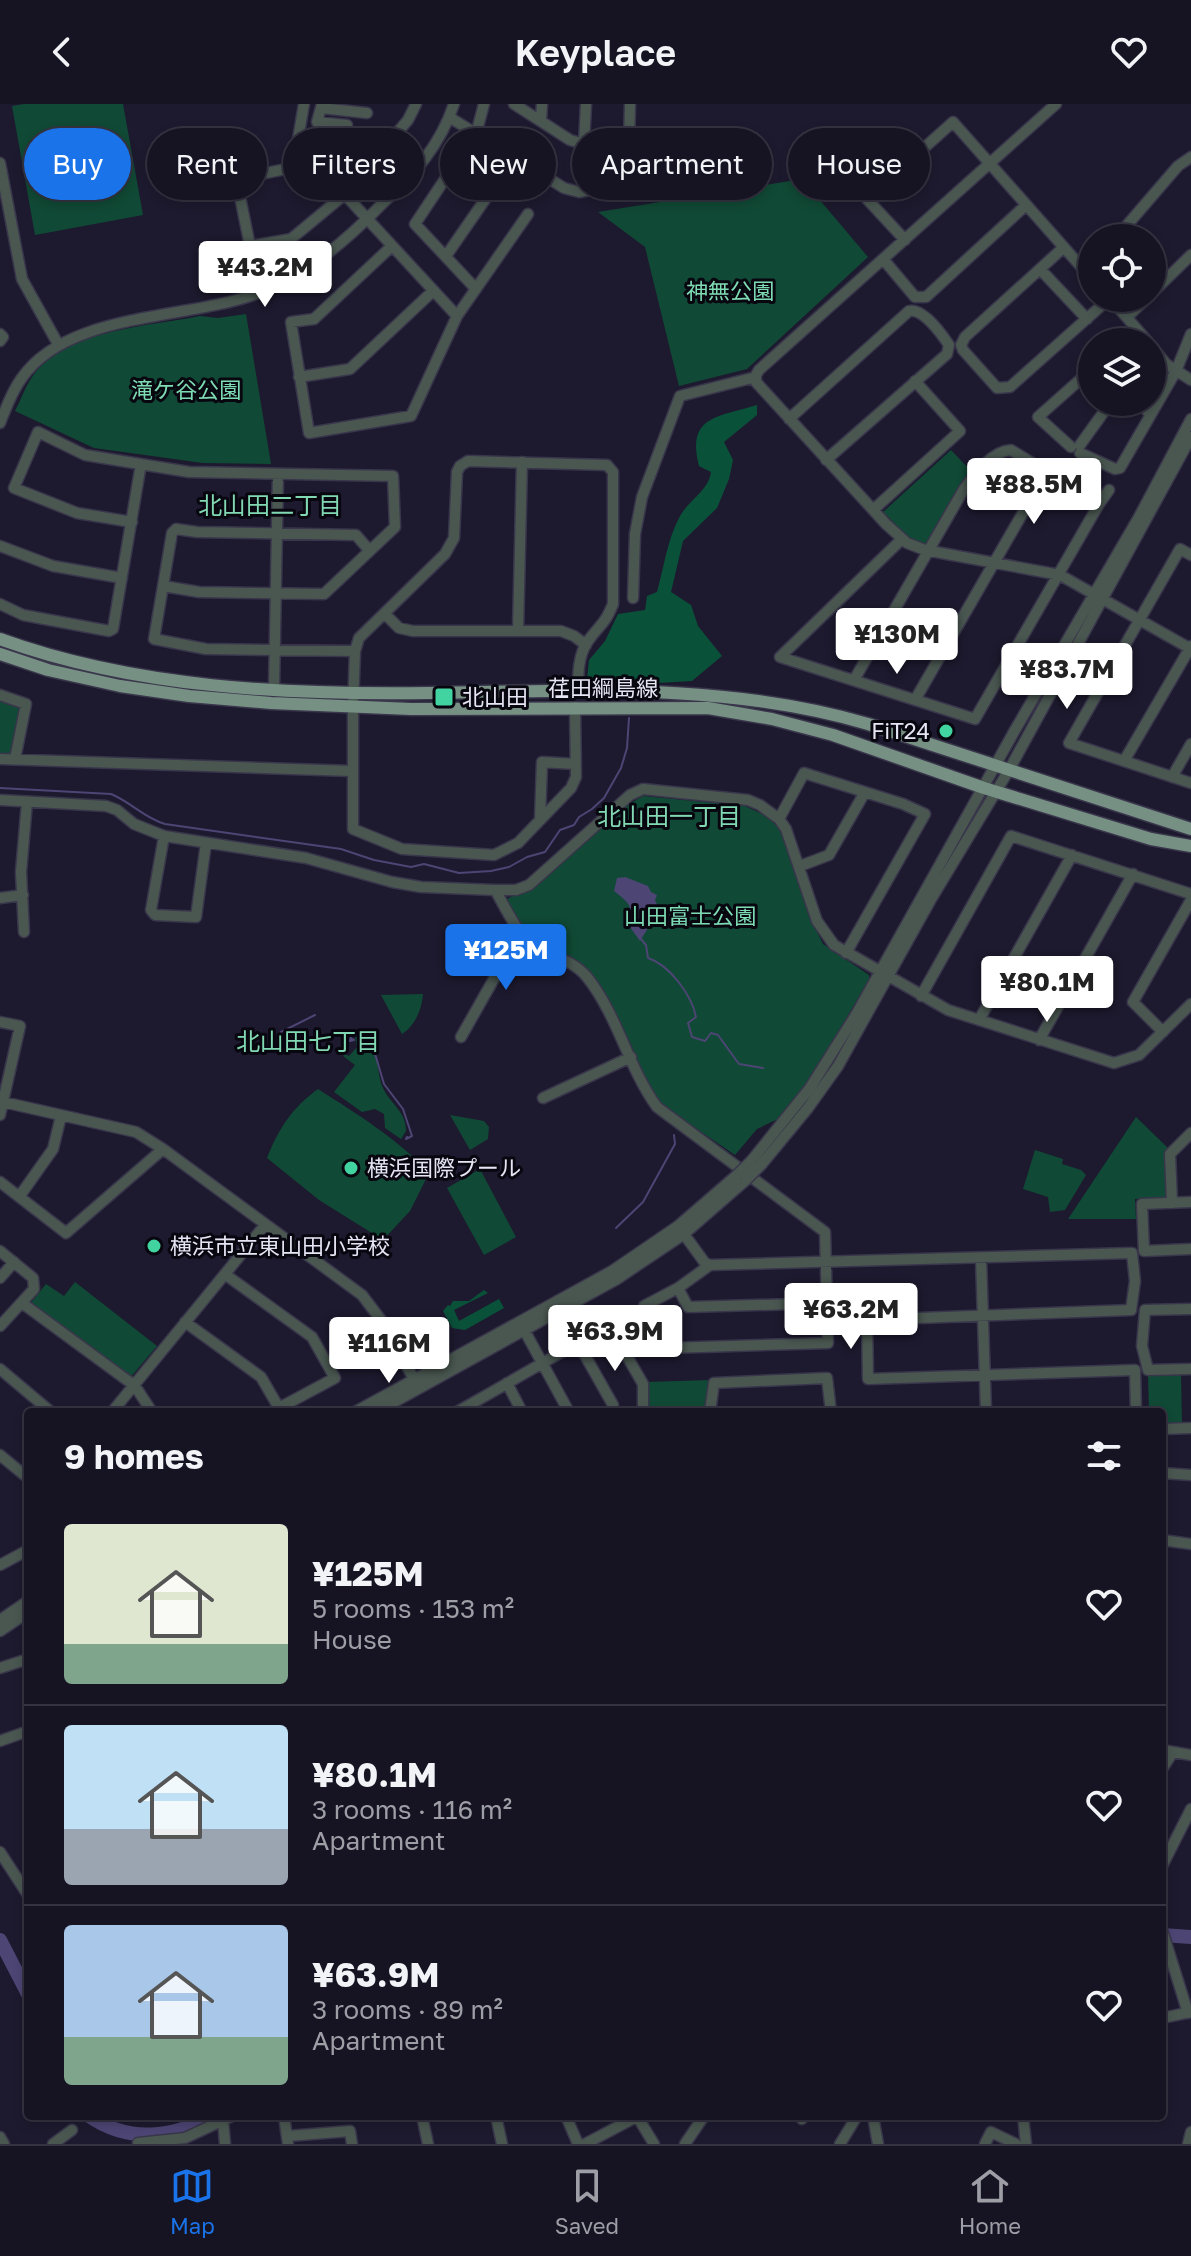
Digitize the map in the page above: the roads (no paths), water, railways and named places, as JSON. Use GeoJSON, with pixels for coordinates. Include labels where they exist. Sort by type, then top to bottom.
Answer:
{"type":"FeatureCollection","features":[{"type":"Feature","properties":{"kind":"main road","name":"荏田綱島線"},"geometry":{"type":"LineString","coordinates":[[0,639],[44,655],[118,672],[192,683],[274,689],[424,693],[578,691],[704,695],[836,714],[1191,829]]}},
{"type":"Feature","properties":{"kind":"main road","name":"荏田綱島線"},"geometry":{"type":"LineString","coordinates":[[0,654],[48,670],[120,686],[189,696],[411,709],[708,708],[772,719],[833,735],[1151,839],[1191,846]]}},
{"type":"Feature","properties":{"kind":"street"},"geometry":{"type":"LineString","coordinates":[[300,128],[304,104]]}},
{"type":"Feature","properties":{"kind":"street"},"geometry":{"type":"LineString","coordinates":[[401,128],[416,104]]}},
{"type":"Feature","properties":{"kind":"street"},"geometry":{"type":"LineString","coordinates":[[0,423],[21,378],[58,344],[89,332],[258,293],[303,271],[336,248],[419,169],[430,154],[454,104]]}},
{"type":"Feature","properties":{"kind":"street"},"geometry":{"type":"LineString","coordinates":[[478,128],[484,104]]}},
{"type":"Feature","properties":{"kind":"street"},"geometry":{"type":"LineString","coordinates":[[514,104],[572,141]]}},
{"type":"Feature","properties":{"kind":"street"},"geometry":{"type":"LineString","coordinates":[[541,120],[542,104]]}},
{"type":"Feature","properties":{"kind":"street"},"geometry":{"type":"LineString","coordinates":[[585,128],[586,104]]}},
{"type":"Feature","properties":{"kind":"street"},"geometry":{"type":"LineString","coordinates":[[629,128],[630,104]]}},
{"type":"Feature","properties":{"kind":"street"},"geometry":{"type":"LineString","coordinates":[[1056,104],[759,370],[756,382],[902,539],[928,550],[1060,575],[1190,648],[1124,761]]}},
{"type":"Feature","properties":{"kind":"street"},"geometry":{"type":"LineString","coordinates":[[347,125],[317,122],[322,106],[367,113]]}},
{"type":"Feature","properties":{"kind":"street"},"geometry":{"type":"LineString","coordinates":[[449,117],[466,128]]}},
{"type":"Feature","properties":{"kind":"street"},"geometry":{"type":"LineString","coordinates":[[905,240],[867,199],[953,122],[1078,264]]}},
{"type":"Feature","properties":{"kind":"street"},"geometry":{"type":"LineString","coordinates":[[1128,224],[1178,166],[1191,157]]}},
{"type":"Feature","properties":{"kind":"street"},"geometry":{"type":"LineString","coordinates":[[1,170],[22,279],[58,344]]}},
{"type":"Feature","properties":{"kind":"street"},"geometry":{"type":"LineString","coordinates":[[283,170],[241,178],[237,182],[250,246],[291,239],[338,200]]}},
{"type":"Feature","properties":{"kind":"street"},"geometry":{"type":"LineString","coordinates":[[440,186],[415,224],[476,289]]}},
{"type":"Feature","properties":{"kind":"street"},"geometry":{"type":"LineString","coordinates":[[349,200],[457,316]]}},
{"type":"Feature","properties":{"kind":"street"},"geometry":{"type":"LineString","coordinates":[[446,256],[485,200]]}},
{"type":"Feature","properties":{"kind":"street"},"geometry":{"type":"LineString","coordinates":[[883,259],[915,297],[926,297],[1025,206]]}},
{"type":"Feature","properties":{"kind":"street"},"geometry":{"type":"LineString","coordinates":[[392,246],[314,319],[291,322],[309,433],[411,416],[457,316],[528,214]]}},
{"type":"Feature","properties":{"kind":"street"},"geometry":{"type":"LineString","coordinates":[[1063,248],[965,337],[961,345],[963,350],[997,388],[1010,387],[1095,312]]}},
{"type":"Feature","properties":{"kind":"street"},"geometry":{"type":"LineString","coordinates":[[1166,279],[1191,255]]}},
{"type":"Feature","properties":{"kind":"street"},"geometry":{"type":"LineString","coordinates":[[1040,269],[1087,319]]}},
{"type":"Feature","properties":{"kind":"street"},"geometry":{"type":"LineString","coordinates":[[299,377],[350,369],[433,291]]}},
{"type":"Feature","properties":{"kind":"street"},"geometry":{"type":"LineString","coordinates":[[789,419],[909,311],[915,310],[937,328],[949,349],[826,460]]}},
{"type":"Feature","properties":{"kind":"street"},"geometry":{"type":"LineString","coordinates":[[1123,312],[1135,327]]}},
{"type":"Feature","properties":{"kind":"street"},"geometry":{"type":"LineString","coordinates":[[1127,317],[1132,312]]}},
{"type":"Feature","properties":{"kind":"street"},"geometry":{"type":"LineString","coordinates":[[0,334],[3,337],[0,341]]}},
{"type":"Feature","properties":{"kind":"street"},"geometry":{"type":"LineString","coordinates":[[1166,388],[1191,334]]}},
{"type":"Feature","properties":{"kind":"street"},"geometry":{"type":"LineString","coordinates":[[1166,364],[1191,380]]}},
{"type":"Feature","properties":{"kind":"street"},"geometry":{"type":"LineString","coordinates":[[633,598],[635,534],[642,497],[680,396],[756,377]]}},
{"type":"Feature","properties":{"kind":"street"},"geometry":{"type":"LineString","coordinates":[[873,510],[960,431],[915,381]]}},
{"type":"Feature","properties":{"kind":"street"},"geometry":{"type":"LineString","coordinates":[[1078,381],[1038,417],[1077,448],[1115,469],[1120,468],[1149,416]]}},
{"type":"Feature","properties":{"kind":"street"},"geometry":{"type":"LineString","coordinates":[[1077,448],[1101,416]]}},
{"type":"Feature","properties":{"kind":"street"},"geometry":{"type":"LineString","coordinates":[[1098,598],[1191,419]]}},
{"type":"Feature","properties":{"kind":"street"},"geometry":{"type":"LineString","coordinates":[[132,522],[77,513],[14,488],[38,432],[85,455],[189,472],[393,476],[395,527],[324,594],[199,592],[163,586]]}},
{"type":"Feature","properties":{"kind":"street"},"geometry":{"type":"LineString","coordinates":[[382,1408],[417,1384],[522,1325],[617,1279],[681,1230],[741,1177],[808,1108],[838,1066],[884,975],[1191,437]]}},
{"type":"Feature","properties":{"kind":"street"},"geometry":{"type":"LineString","coordinates":[[854,680],[974,475],[998,453],[1011,450],[1099,504]]}},
{"type":"Feature","properties":{"kind":"street"},"geometry":{"type":"LineString","coordinates":[[575,707],[576,777],[569,793],[518,843],[494,855],[402,849],[353,829],[353,691],[355,651],[359,638],[445,554],[454,538],[456,480],[460,466],[468,461],[607,465],[613,472],[613,604],[606,623],[586,645],[580,657],[578,691]]}},
{"type":"Feature","properties":{"kind":"street"},"geometry":{"type":"LineString","coordinates":[[518,631],[522,462]]}},
{"type":"Feature","properties":{"kind":"street"},"geometry":{"type":"LineString","coordinates":[[0,604],[23,615],[109,631],[113,629],[141,464]]}},
{"type":"Feature","properties":{"kind":"street"},"geometry":{"type":"LineString","coordinates":[[915,700],[1047,471]]}},
{"type":"Feature","properties":{"kind":"street"},"geometry":{"type":"LineString","coordinates":[[274,689],[278,474]]}},
{"type":"Feature","properties":{"kind":"street"},"geometry":{"type":"LineString","coordinates":[[902,539],[780,657],[975,719],[1109,490]]}},
{"type":"Feature","properties":{"kind":"street"},"geometry":{"type":"LineString","coordinates":[[355,651],[206,649],[154,639],[172,533],[176,529],[356,535],[369,550]]}},
{"type":"Feature","properties":{"kind":"street"},"geometry":{"type":"LineString","coordinates":[[0,546],[53,566],[122,578]]}},
{"type":"Feature","properties":{"kind":"street"},"geometry":{"type":"LineString","coordinates":[[1191,555],[1180,549],[1069,743],[1191,783]]}},
{"type":"Feature","properties":{"kind":"street"},"geometry":{"type":"LineString","coordinates":[[385,614],[399,628],[413,631],[561,631],[586,645]]}},
{"type":"Feature","properties":{"kind":"street"},"geometry":{"type":"LineString","coordinates":[[0,695],[26,704],[15,759]]}},
{"type":"Feature","properties":{"kind":"street"},"geometry":{"type":"LineString","coordinates":[[1172,777],[1191,744]]}},
{"type":"Feature","properties":{"kind":"street"},"geometry":{"type":"LineString","coordinates":[[0,759],[352,771]]}},
{"type":"Feature","properties":{"kind":"street"},"geometry":{"type":"LineString","coordinates":[[540,820],[542,762],[575,764]]}},
{"type":"Feature","properties":{"kind":"street"},"geometry":{"type":"LineString","coordinates":[[779,819],[804,773],[903,804],[925,814],[846,953]]}},
{"type":"Feature","properties":{"kind":"street"},"geometry":{"type":"LineString","coordinates":[[0,800],[106,806],[117,810],[134,824],[164,836],[306,858],[421,887],[495,890],[516,890],[529,885],[630,795],[643,789],[748,800],[779,819],[791,839],[817,921],[834,945],[948,1010],[1114,1063],[1139,1055],[1191,1004]]}},
{"type":"Feature","properties":{"kind":"street"},"geometry":{"type":"LineString","coordinates":[[800,866],[829,855],[865,792]]}},
{"type":"Feature","properties":{"kind":"street"},"geometry":{"type":"LineString","coordinates":[[24,932],[21,872],[27,802]]}},
{"type":"Feature","properties":{"kind":"street"},"geometry":{"type":"LineString","coordinates":[[164,836],[151,910],[155,915],[196,917],[206,843]]}},
{"type":"Feature","properties":{"kind":"street"},"geometry":{"type":"LineString","coordinates":[[921,996],[1011,836],[1191,894]]}},
{"type":"Feature","properties":{"kind":"street"},"geometry":{"type":"LineString","coordinates":[[979,1020],[1072,855]]}},
{"type":"Feature","properties":{"kind":"street"},"geometry":{"type":"LineString","coordinates":[[1039,1040],[1133,874]]}},
{"type":"Feature","properties":{"kind":"street"},"geometry":{"type":"LineString","coordinates":[[495,890],[532,944],[585,975],[609,1011],[647,1093],[657,1107],[825,1232],[828,1343],[668,1348],[644,1306],[678,1288],[710,1265]]}},
{"type":"Feature","properties":{"kind":"street"},"geometry":{"type":"LineString","coordinates":[[0,898],[23,895]]}},
{"type":"Feature","properties":{"kind":"street"},"geometry":{"type":"LineString","coordinates":[[1163,1032],[1133,1002],[1191,900]]}},
{"type":"Feature","properties":{"kind":"street"},"geometry":{"type":"LineString","coordinates":[[461,1037],[521,931]]}},
{"type":"Feature","properties":{"kind":"street"},"geometry":{"type":"LineString","coordinates":[[0,1022],[20,1026],[0,1115]]}},
{"type":"Feature","properties":{"kind":"street"},"geometry":{"type":"LineString","coordinates":[[543,1098],[631,1057]]}},
{"type":"Feature","properties":{"kind":"street"},"geometry":{"type":"LineString","coordinates":[[3,1102],[136,1132],[163,1149],[362,1295],[381,1320],[417,1384]]}},
{"type":"Feature","properties":{"kind":"street"},"geometry":{"type":"LineString","coordinates":[[19,1197],[53,1149],[61,1116]]}},
{"type":"Feature","properties":{"kind":"street"},"geometry":{"type":"LineString","coordinates":[[1172,1203],[1170,1154],[1191,1133]]}},
{"type":"Feature","properties":{"kind":"street"},"geometry":{"type":"LineString","coordinates":[[0,1182],[66,1233],[163,1149]]}},
{"type":"Feature","properties":{"kind":"street"},"geometry":{"type":"LineString","coordinates":[[1191,1202],[1142,1204],[1144,1251],[1191,1249]]}},
{"type":"Feature","properties":{"kind":"street"},"geometry":{"type":"LineString","coordinates":[[116,1408],[265,1225]]}},
{"type":"Feature","properties":{"kind":"street"},"geometry":{"type":"LineString","coordinates":[[681,1230],[705,1263],[710,1265],[1132,1253],[1135,1281],[1131,1310],[867,1320],[868,1379],[1135,1370],[1136,1408]]}},
{"type":"Feature","properties":{"kind":"street"},"geometry":{"type":"LineString","coordinates":[[0,1251],[33,1278],[34,1289],[0,1326]]}},
{"type":"Feature","properties":{"kind":"street"},"geometry":{"type":"LineString","coordinates":[[981,1258],[986,1408]]}},
{"type":"Feature","properties":{"kind":"street"},"geometry":{"type":"LineString","coordinates":[[0,1278],[14,1262]]}},
{"type":"Feature","properties":{"kind":"street"},"geometry":{"type":"LineString","coordinates":[[185,1322],[261,1377],[279,1408],[335,1378],[312,1337],[226,1275]]}},
{"type":"Feature","properties":{"kind":"street"},"geometry":{"type":"LineString","coordinates":[[678,1288],[688,1307],[828,1303]]}},
{"type":"Feature","properties":{"kind":"street"},"geometry":{"type":"LineString","coordinates":[[22,1303],[135,1386],[149,1408]]}},
{"type":"Feature","properties":{"kind":"street"},"geometry":{"type":"LineString","coordinates":[[1191,1309],[1145,1310],[1142,1346],[1148,1370],[1191,1369]]}},
{"type":"Feature","properties":{"kind":"street"},"geometry":{"type":"LineString","coordinates":[[522,1325],[567,1408]]}},
{"type":"Feature","properties":{"kind":"street"},"geometry":{"type":"LineString","coordinates":[[475,1408],[507,1383],[609,1325],[643,1384],[643,1408]]}},
{"type":"Feature","properties":{"kind":"street"},"geometry":{"type":"LineString","coordinates":[[578,1343],[613,1408]]}},
{"type":"Feature","properties":{"kind":"street"},"geometry":{"type":"LineString","coordinates":[[0,1369],[46,1408]]}},
{"type":"Feature","properties":{"kind":"street"},"geometry":{"type":"LineString","coordinates":[[711,1408],[714,1383],[827,1378],[831,1408]]}},
{"type":"Feature","properties":{"kind":"street"},"geometry":{"type":"LineString","coordinates":[[507,1383],[520,1408]]}},
{"type":"Feature","properties":{"kind":"street"},"geometry":{"type":"LineString","coordinates":[[364,1408],[417,1384]]}},
{"type":"Feature","properties":{"kind":"street"},"geometry":{"type":"LineString","coordinates":[[1166,1429],[1191,1428]]}},
{"type":"Feature","properties":{"kind":"street"},"geometry":{"type":"LineString","coordinates":[[0,1455],[24,1475]]}},
{"type":"Feature","properties":{"kind":"street"},"geometry":{"type":"LineString","coordinates":[[1166,1473],[1191,1475]]}},
{"type":"Feature","properties":{"kind":"street"},"geometry":{"type":"LineString","coordinates":[[1166,1541],[1191,1544]]}},
{"type":"Feature","properties":{"kind":"street"},"geometry":{"type":"LineString","coordinates":[[0,1565],[24,1552]]}},
{"type":"Feature","properties":{"kind":"street"},"geometry":{"type":"LineString","coordinates":[[0,1620],[24,1604]]}},
{"type":"Feature","properties":{"kind":"street"},"geometry":{"type":"LineString","coordinates":[[0,1631],[24,1615]]}},
{"type":"Feature","properties":{"kind":"street"},"geometry":{"type":"LineString","coordinates":[[0,1668],[24,1660]]}},
{"type":"Feature","properties":{"kind":"street"},"geometry":{"type":"LineString","coordinates":[[0,1741],[24,1732]]}},
{"type":"Feature","properties":{"kind":"street"},"geometry":{"type":"LineString","coordinates":[[1168,1751],[1191,1755]]}},
{"type":"Feature","properties":{"kind":"street"},"geometry":{"type":"LineString","coordinates":[[1166,1858],[1191,1809]]}},
{"type":"Feature","properties":{"kind":"street"},"geometry":{"type":"LineString","coordinates":[[0,1852],[24,1889]]}},
{"type":"Feature","properties":{"kind":"street"},"geometry":{"type":"LineString","coordinates":[[1166,1943],[1190,2012],[1166,2017]]}},
{"type":"Feature","properties":{"kind":"street"},"geometry":{"type":"LineString","coordinates":[[139,2144],[185,2138],[224,2120]]}},
{"type":"Feature","properties":{"kind":"street"},"geometry":{"type":"LineString","coordinates":[[225,2144],[228,2120]]}},
{"type":"Feature","properties":{"kind":"street"},"geometry":{"type":"LineString","coordinates":[[285,2120],[288,2140],[350,2131],[352,2144]]}},
{"type":"Feature","properties":{"kind":"street"},"geometry":{"type":"LineString","coordinates":[[423,2120],[428,2144]]}},
{"type":"Feature","properties":{"kind":"street"},"geometry":{"type":"LineString","coordinates":[[497,2120],[502,2144]]}},
{"type":"Feature","properties":{"kind":"street"},"geometry":{"type":"LineString","coordinates":[[568,2120],[578,2144]]}},
{"type":"Feature","properties":{"kind":"street"},"geometry":{"type":"LineString","coordinates":[[585,2144],[630,2120]]}},
{"type":"Feature","properties":{"kind":"street"},"geometry":{"type":"LineString","coordinates":[[640,2120],[654,2144]]}},
{"type":"Feature","properties":{"kind":"street"},"geometry":{"type":"LineString","coordinates":[[685,2144],[701,2120]]}},
{"type":"Feature","properties":{"kind":"street"},"geometry":{"type":"LineString","coordinates":[[840,2144],[855,2120]]}},
{"type":"Feature","properties":{"kind":"street"},"geometry":{"type":"LineString","coordinates":[[874,2120],[878,2144]]}},
{"type":"Feature","properties":{"kind":"street"},"geometry":{"type":"LineString","coordinates":[[1023,2120],[1026,2144]]}},
{"type":"Feature","properties":{"kind":"street"},"geometry":{"type":"LineString","coordinates":[[53,2144],[72,2130]]}},
{"type":"Feature","properties":{"kind":"street"},"geometry":{"type":"LineString","coordinates":[[985,2144],[991,2132],[1016,2144]]}},
{"type":"Feature","properties":{"kind":"street"},"geometry":{"type":"LineString","coordinates":[[1188,2144],[1191,2132]]}},
{"type":"Feature","properties":{"kind":"street"},"geometry":{"type":"LineString","coordinates":[[0,2137],[4,2144]]}},
{"type":"Feature","properties":{"kind":"waterway"},"geometry":{"type":"LineString","coordinates":[[0,788],[111,794],[165,824],[341,849],[374,860],[411,867],[424,864],[459,873],[491,871],[545,852],[560,830],[574,825],[579,817],[604,798],[621,768],[627,748],[629,718]]}},
{"type":"Feature","properties":{"kind":"waterway"},"geometry":{"type":"LineString","coordinates":[[641,939],[646,945],[648,958],[672,974],[690,1000],[696,1017],[688,1023],[692,1037],[705,1041],[711,1033],[718,1035],[739,1064],[763,1068]]}},
{"type":"Feature","properties":{"kind":"waterway"},"geometry":{"type":"LineString","coordinates":[[281,1032],[315,1015]]}},
{"type":"Feature","properties":{"kind":"waterway"},"geometry":{"type":"LineString","coordinates":[[352,1039],[350,1041],[351,1036],[362,1035],[373,1047],[384,1084],[403,1109],[412,1136],[407,1137]]}},
{"type":"Feature","properties":{"kind":"waterway"},"geometry":{"type":"LineString","coordinates":[[616,1228],[643,1202],[675,1144],[674,1135]]}},
{"type":"Feature","properties":{"kind":"waterway"},"geometry":{"type":"LineString","coordinates":[[1166,1935],[1191,1937]]}},
{"type":"Feature","properties":{"kind":"waterway"},"geometry":{"type":"LineString","coordinates":[[0,1940],[24,1986]]}},
{"type":"Feature","properties":{"kind":"waterway"},"geometry":{"type":"LineString","coordinates":[[96,2120],[120,2131],[136,2134],[167,2133],[207,2120]]}},
{"type":"Feature","properties":{"kind":"place","name":"北山田"},"geometry":{"type":"Point","coordinates":[444,697]}},
{"type":"Feature","properties":{"kind":"place","name":"FiT24"},"geometry":{"type":"Point","coordinates":[946,731]}},
{"type":"Feature","properties":{"kind":"place","name":"横浜国際プール"},"geometry":{"type":"Point","coordinates":[351,1168]}},
{"type":"Feature","properties":{"kind":"place","name":"横浜市立東山田小学校"},"geometry":{"type":"Point","coordinates":[154,1246]}},
{"type":"Feature","properties":{"kind":"district","name":"北山田二丁目"},"geometry":{"type":"Point","coordinates":[270,506]}},
{"type":"Feature","properties":{"kind":"district","name":"北山田一丁目"},"geometry":{"type":"Point","coordinates":[669,817]}},
{"type":"Feature","properties":{"kind":"district","name":"北山田七丁目"},"geometry":{"type":"Point","coordinates":[308,1042]}},
{"type":"Feature","properties":{"kind":"park label","name":"神無公園"},"geometry":{"type":"Point","coordinates":[730,291]}},
{"type":"Feature","properties":{"kind":"park label","name":"滝ケ谷公園"},"geometry":{"type":"Point","coordinates":[186,390]}},
{"type":"Feature","properties":{"kind":"park label","name":"山田富士公園"},"geometry":{"type":"Point","coordinates":[690,916]}}]}
